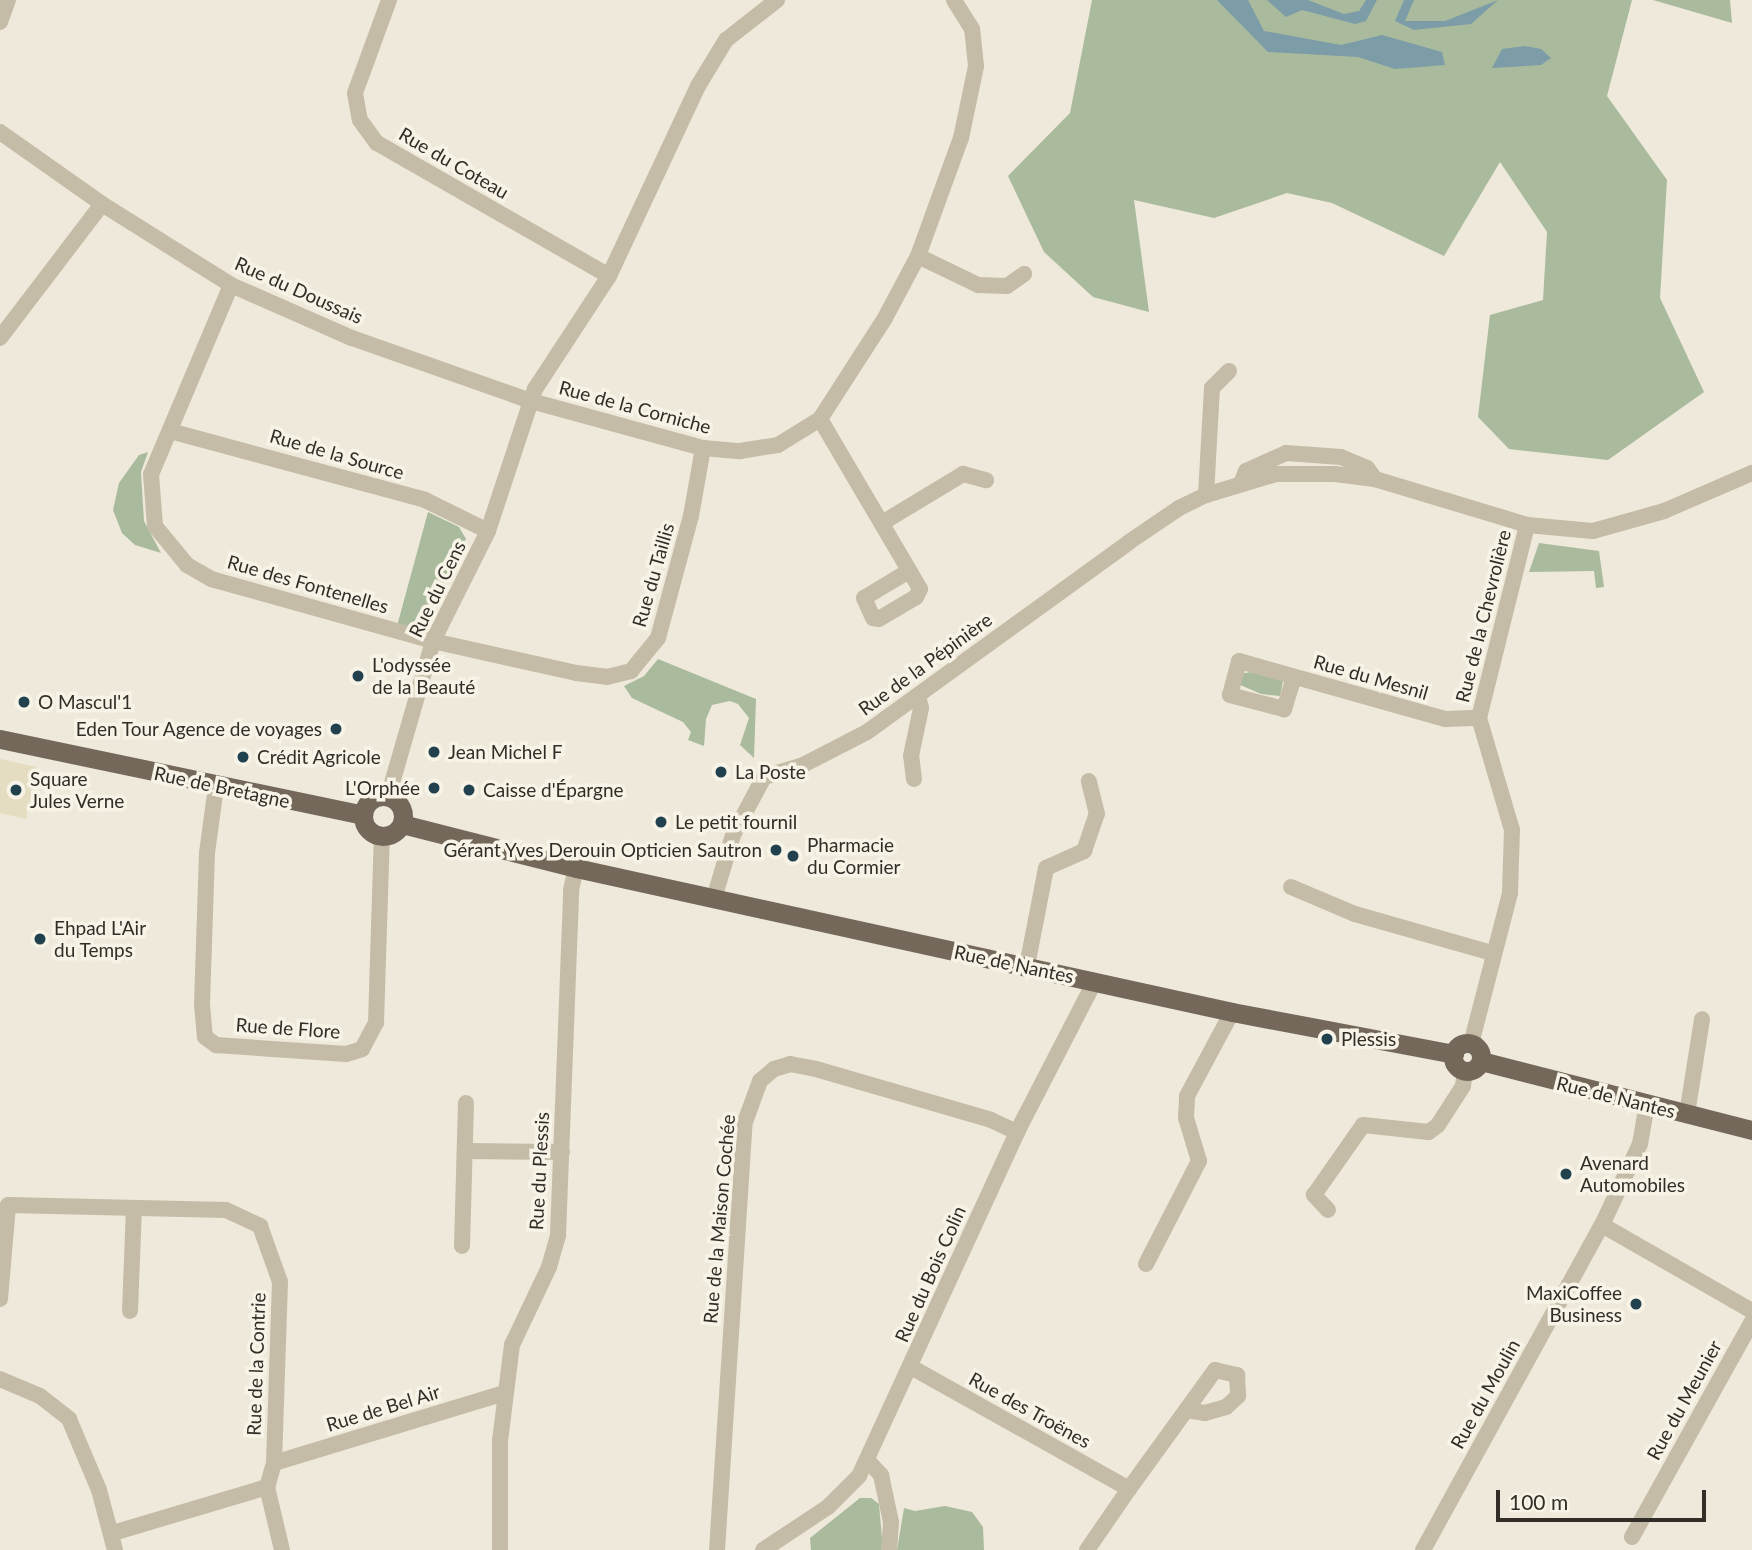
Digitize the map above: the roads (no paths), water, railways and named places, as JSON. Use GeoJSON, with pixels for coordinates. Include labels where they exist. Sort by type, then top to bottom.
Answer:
{"type":"FeatureCollection","features":[{"type":"Feature","properties":{"kind":"main road","name":"Rue de Bretagne"},"geometry":{"type":"LineString","coordinates":[[0,739],[216,787],[363,815]]}},
{"type":"Feature","properties":{"kind":"main road"},"geometry":{"type":"LineString","coordinates":[[388,797],[402,810],[402,824],[394,833],[382,836],[366,827],[363,815],[369,803],[388,797]]}},
{"type":"Feature","properties":{"kind":"main road"},"geometry":{"type":"LineString","coordinates":[[402,824],[576,868]]}},
{"type":"Feature","properties":{"kind":"main road","name":"Rue de Nantes"},"geometry":{"type":"LineString","coordinates":[[576,868],[715,895],[1232,1012],[1454,1055]]}},
{"type":"Feature","properties":{"kind":"main road"},"geometry":{"type":"LineString","coordinates":[[1471,1044],[1481,1052],[1473,1066],[1455,1063],[1454,1055],[1458,1046],[1471,1044]]}},
{"type":"Feature","properties":{"kind":"main road","name":"Rue de Nantes"},"geometry":{"type":"LineString","coordinates":[[1473,1066],[1752,1130]]}},
{"type":"Feature","properties":{"kind":"street"},"geometry":{"type":"LineString","coordinates":[[0,22],[9,0]]}},
{"type":"Feature","properties":{"kind":"street","name":"Rue du Coteau"},"geometry":{"type":"LineString","coordinates":[[388,0],[355,93],[360,120],[377,143],[609,276]]}},
{"type":"Feature","properties":{"kind":"street","name":"Rue de la Corniche"},"geometry":{"type":"LineString","coordinates":[[777,0],[726,40],[698,86],[609,276],[531,401],[703,448],[740,451],[778,445],[820,419],[879,329],[918,256],[961,138],[976,66],[972,29],[954,0]]}},
{"type":"Feature","properties":{"kind":"street","name":"Rue du Doussais"},"geometry":{"type":"LineString","coordinates":[[0,132],[102,204],[232,285],[352,338],[531,401]]}},
{"type":"Feature","properties":{"kind":"street"},"geometry":{"type":"LineString","coordinates":[[0,338],[102,204]]}},
{"type":"Feature","properties":{"kind":"street"},"geometry":{"type":"LineString","coordinates":[[918,256],[978,285],[1007,286],[1024,274]]}},
{"type":"Feature","properties":{"kind":"street","name":"Rue des Fontenelles"},"geometry":{"type":"LineString","coordinates":[[232,285],[152,474],[150,500],[155,526],[187,565],[212,579],[433,640]]}},
{"type":"Feature","properties":{"kind":"street"},"geometry":{"type":"LineString","coordinates":[[1206,495],[1212,388],[1229,371]]}},
{"type":"Feature","properties":{"kind":"street","name":"Rue du Cens"},"geometry":{"type":"LineString","coordinates":[[388,797],[433,640],[488,531],[531,401]]}},
{"type":"Feature","properties":{"kind":"street"},"geometry":{"type":"LineString","coordinates":[[820,419],[909,571]]}},
{"type":"Feature","properties":{"kind":"street","name":"Rue de la Source"},"geometry":{"type":"LineString","coordinates":[[170,430],[425,500],[488,531]]}},
{"type":"Feature","properties":{"kind":"street","name":"Rue du Taillis"},"geometry":{"type":"LineString","coordinates":[[433,640],[576,673],[607,677],[631,671],[658,638],[691,516],[703,448]]}},
{"type":"Feature","properties":{"kind":"street","name":"Rue de la Pépinière"},"geometry":{"type":"LineString","coordinates":[[715,895],[733,835],[764,777],[801,766],[867,732],[1179,508],[1206,495],[1242,481],[1303,472],[1375,479],[1527,524],[1559,531],[1593,531],[1630,523],[1752,473]]}},
{"type":"Feature","properties":{"kind":"street"},"geometry":{"type":"LineString","coordinates":[[882,523],[963,474],[986,480]]}},
{"type":"Feature","properties":{"kind":"street","name":"Rue de la Chevrolière"},"geometry":{"type":"LineString","coordinates":[[1471,1044],[1492,953],[1510,893],[1512,830],[1479,718],[1527,524]]}},
{"type":"Feature","properties":{"kind":"street","name":"Rue du Mesnil"},"geometry":{"type":"LineString","coordinates":[[1294,677],[1446,719],[1479,718]]}},
{"type":"Feature","properties":{"kind":"street"},"geometry":{"type":"LineString","coordinates":[[914,779],[911,756],[921,708],[918,696]]}},
{"type":"Feature","properties":{"kind":"street"},"geometry":{"type":"LineString","coordinates":[[1027,966],[1046,868],[1084,851],[1097,814],[1089,781]]}},
{"type":"Feature","properties":{"kind":"street","name":"Rue de Flore"},"geometry":{"type":"LineString","coordinates":[[216,787],[207,853],[202,1004],[205,1037],[216,1045],[346,1054],[362,1049],[376,1023],[382,836]]}},
{"type":"Feature","properties":{"kind":"street","name":"Rue du Plessis"},"geometry":{"type":"LineString","coordinates":[[500,1550],[504,1393],[512,1345],[556,1248],[572,890],[576,868]]}},
{"type":"Feature","properties":{"kind":"street"},"geometry":{"type":"LineString","coordinates":[[1291,887],[1355,914],[1492,953]]}},
{"type":"Feature","properties":{"kind":"street","name":"Rue du Bois Colin"},"geometry":{"type":"LineString","coordinates":[[763,1550],[784,1545],[859,1476],[1017,1132],[1096,981]]}},
{"type":"Feature","properties":{"kind":"street"},"geometry":{"type":"LineString","coordinates":[[1146,1264],[1199,1161],[1186,1118],[1187,1096],[1232,1012]]}},
{"type":"Feature","properties":{"kind":"street"},"geometry":{"type":"LineString","coordinates":[[1687,1114],[1702,1019]]}},
{"type":"Feature","properties":{"kind":"street","name":"Rue de la Maison Cochée"},"geometry":{"type":"LineString","coordinates":[[718,1550],[746,1122],[760,1082],[774,1069],[790,1065],[816,1069],[991,1120],[1017,1132]]}},
{"type":"Feature","properties":{"kind":"street"},"geometry":{"type":"LineString","coordinates":[[1328,1210],[1314,1195],[1363,1125],[1429,1132],[1438,1125],[1473,1066]]}},
{"type":"Feature","properties":{"kind":"street"},"geometry":{"type":"LineString","coordinates":[[462,1246],[466,1103]]}},
{"type":"Feature","properties":{"kind":"street","name":"Rue du Moulin"},"geometry":{"type":"LineString","coordinates":[[1423,1550],[1602,1225],[1640,1144],[1647,1104]]}},
{"type":"Feature","properties":{"kind":"street"},"geometry":{"type":"LineString","coordinates":[[465,1150],[562,1152]]}},
{"type":"Feature","properties":{"kind":"street","name":"Rue de la Contrie"},"geometry":{"type":"LineString","coordinates":[[0,1299],[8,1205],[226,1210],[260,1226],[280,1282],[274,1463],[267,1487],[282,1550]]}},
{"type":"Feature","properties":{"kind":"street"},"geometry":{"type":"LineString","coordinates":[[130,1311],[134,1208]]}},
{"type":"Feature","properties":{"kind":"street"},"geometry":{"type":"LineString","coordinates":[[1602,1225],[1752,1311]]}},
{"type":"Feature","properties":{"kind":"street","name":"Rue du Meunier"},"geometry":{"type":"LineString","coordinates":[[1632,1536],[1752,1321]]}},
{"type":"Feature","properties":{"kind":"street","name":"Rue des Troënes"},"geometry":{"type":"LineString","coordinates":[[911,1367],[1129,1489]]}},
{"type":"Feature","properties":{"kind":"street"},"geometry":{"type":"LineString","coordinates":[[0,1379],[40,1396],[69,1419],[84,1447],[113,1533],[115,1550]]}},
{"type":"Feature","properties":{"kind":"street","name":"Rue de Bel Air"},"geometry":{"type":"LineString","coordinates":[[274,1463],[504,1393]]}},
{"type":"Feature","properties":{"kind":"street"},"geometry":{"type":"LineString","coordinates":[[1087,1550],[1186,1410]]}},
{"type":"Feature","properties":{"kind":"street"},"geometry":{"type":"LineString","coordinates":[[867,1460],[881,1475],[891,1522],[889,1550]]}},
{"type":"Feature","properties":{"kind":"street"},"geometry":{"type":"LineString","coordinates":[[113,1533],[267,1487]]}},
{"type":"Feature","properties":{"kind":"water"},"geometry":{"type":"Polygon","coordinates":[[[1217,0],[1248,0],[1264,31],[1341,45],[1382,35],[1442,52],[1445,65],[1395,69],[1358,57],[1268,52],[1217,0]]]}},
{"type":"Feature","properties":{"kind":"water"},"geometry":{"type":"Polygon","coordinates":[[[1267,0],[1308,0],[1344,14],[1359,11],[1366,0],[1377,0],[1366,21],[1355,24],[1302,10],[1286,17],[1267,0]]]}},
{"type":"Feature","properties":{"kind":"water"},"geometry":{"type":"Polygon","coordinates":[[[1404,0],[1414,0],[1405,21],[1445,21],[1498,0],[1471,24],[1414,30],[1395,21],[1404,0]]]}},
{"type":"Feature","properties":{"kind":"water"},"geometry":{"type":"Polygon","coordinates":[[[1525,46],[1541,49],[1551,58],[1541,65],[1492,68],[1502,49],[1525,46]]]}},
{"type":"Feature","properties":{"kind":"place","name":"L'odyssée de la Beauté"},"geometry":{"type":"Point","coordinates":[358,676]}},
{"type":"Feature","properties":{"kind":"place","name":"O Mascul'1"},"geometry":{"type":"Point","coordinates":[24,702]}},
{"type":"Feature","properties":{"kind":"place","name":"Eden Tour Agence de voyages"},"geometry":{"type":"Point","coordinates":[336,729]}},
{"type":"Feature","properties":{"kind":"place","name":"Jean Michel F"},"geometry":{"type":"Point","coordinates":[434,752]}},
{"type":"Feature","properties":{"kind":"place","name":"Crédit Agricole"},"geometry":{"type":"Point","coordinates":[243,757]}},
{"type":"Feature","properties":{"kind":"place","name":"La Poste"},"geometry":{"type":"Point","coordinates":[721,772]}},
{"type":"Feature","properties":{"kind":"place","name":"L'Orphée"},"geometry":{"type":"Point","coordinates":[434,788]}},
{"type":"Feature","properties":{"kind":"place","name":"Square Jules Verne"},"geometry":{"type":"Point","coordinates":[16,790]}},
{"type":"Feature","properties":{"kind":"place","name":"Caisse d'Épargne"},"geometry":{"type":"Point","coordinates":[469,790]}},
{"type":"Feature","properties":{"kind":"place","name":"Le petit fournil"},"geometry":{"type":"Point","coordinates":[661,822]}},
{"type":"Feature","properties":{"kind":"place","name":"Gérant Yves Derouin Opticien Sautron"},"geometry":{"type":"Point","coordinates":[776,850]}},
{"type":"Feature","properties":{"kind":"place","name":"Pharmacie du Cormier"},"geometry":{"type":"Point","coordinates":[793,856]}},
{"type":"Feature","properties":{"kind":"place","name":"Ehpad L'Air du Temps"},"geometry":{"type":"Point","coordinates":[40,939]}},
{"type":"Feature","properties":{"kind":"place","name":"Plessis"},"geometry":{"type":"Point","coordinates":[1327,1039]}},
{"type":"Feature","properties":{"kind":"place","name":"Avenard Automobiles"},"geometry":{"type":"Point","coordinates":[1566,1174]}},
{"type":"Feature","properties":{"kind":"place","name":"MaxiCoffee Business"},"geometry":{"type":"Point","coordinates":[1636,1304]}}]}
